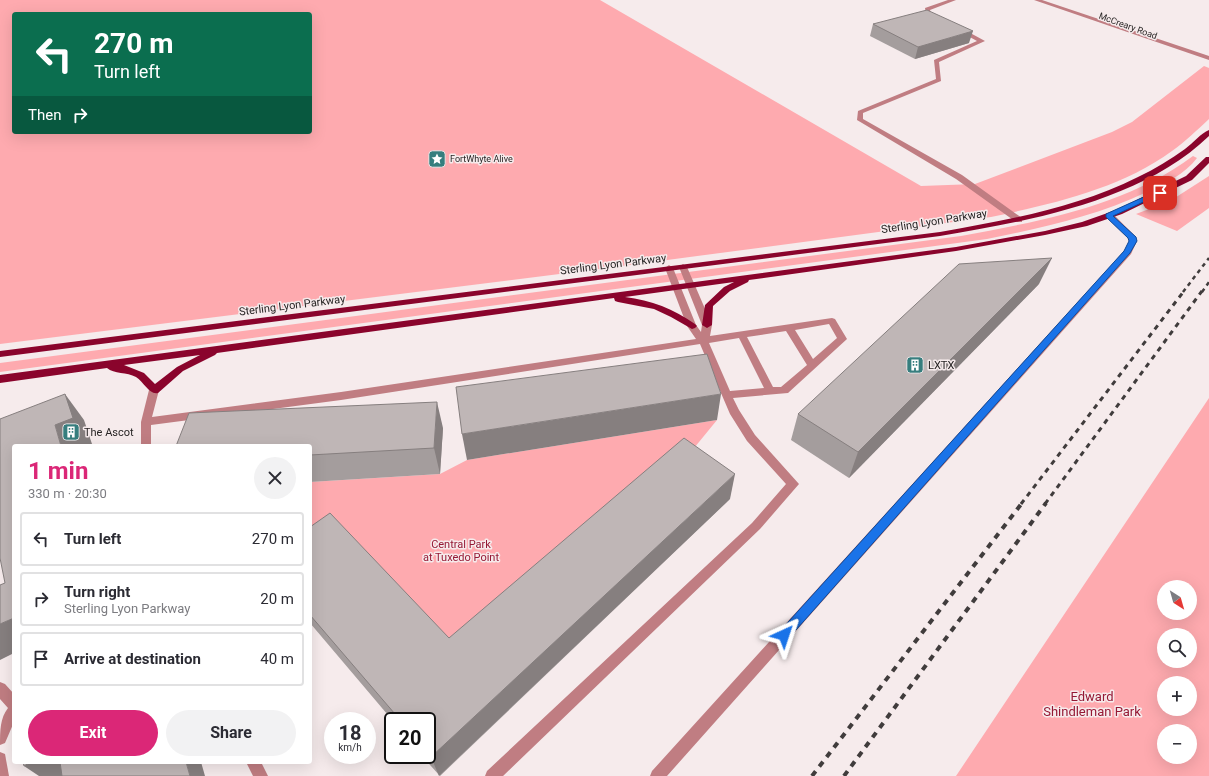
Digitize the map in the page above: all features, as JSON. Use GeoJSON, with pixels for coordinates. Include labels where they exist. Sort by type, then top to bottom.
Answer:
{"type":"FeatureCollection","features":[{"type":"Feature","properties":{"kind":"main road","name":"Sterling Lyon Parkway"},"geometry":{"type":"LineString","coordinates":[[0,354],[940,234],[1019,220],[1098,198],[1149,175],[1195,146],[1209,132]]}},
{"type":"Feature","properties":{"kind":"main road"},"geometry":{"type":"LineString","coordinates":[[0,379],[956,249],[1045,233],[1084,224],[1173,187],[1194,174],[1209,159]]}},
{"type":"Feature","properties":{"kind":"main road"},"geometry":{"type":"LineString","coordinates":[[708,325],[708,305],[727,289],[751,277]]}},
{"type":"Feature","properties":{"kind":"main road"},"geometry":{"type":"LineString","coordinates":[[602,297],[641,301],[659,306],[676,314],[692,326]]}},
{"type":"Feature","properties":{"kind":"main road"},"geometry":{"type":"LineString","coordinates":[[95,366],[121,368],[137,373],[145,377],[154,390],[180,369],[221,349]]}},
{"type":"Feature","properties":{"kind":"street"},"geometry":{"type":"LineString","coordinates":[[942,21],[928,14],[927,9],[953,0]]}},
{"type":"Feature","properties":{"kind":"street","name":"McCreary Road"},"geometry":{"type":"LineString","coordinates":[[1040,1],[1209,58]]}},
{"type":"Feature","properties":{"kind":"street","name":"McCreary Road"},"geometry":{"type":"LineString","coordinates":[[1040,1],[1076,17],[1209,65]]}},
{"type":"Feature","properties":{"kind":"street"},"geometry":{"type":"LineString","coordinates":[[955,27],[982,41],[936,61],[939,80],[860,112],[860,120],[959,177],[1019,220]]}},
{"type":"Feature","properties":{"kind":"street"},"geometry":{"type":"LineString","coordinates":[[658,776],[1128,252],[1133,241],[1132,237],[1108,215]]}},
{"type":"Feature","properties":{"kind":"street"},"geometry":{"type":"LineString","coordinates":[[683,267],[708,325],[704,342]]}},
{"type":"Feature","properties":{"kind":"street"},"geometry":{"type":"LineString","coordinates":[[492,776],[756,526],[793,484],[751,438],[734,411],[704,342],[692,326],[669,268]]}},
{"type":"Feature","properties":{"kind":"street"},"geometry":{"type":"LineString","coordinates":[[146,422],[342,396],[704,342],[832,321],[842,339],[784,390],[728,395]]}},
{"type":"Feature","properties":{"kind":"street"},"geometry":{"type":"LineString","coordinates":[[789,328],[812,365]]}},
{"type":"Feature","properties":{"kind":"street"},"geometry":{"type":"LineString","coordinates":[[742,336],[770,391]]}},
{"type":"Feature","properties":{"kind":"street"},"geometry":{"type":"LineString","coordinates":[[146,444],[146,422],[154,390]]}},
{"type":"Feature","properties":{"kind":"street"},"geometry":{"type":"LineString","coordinates":[[0,688],[12,702]]}},
{"type":"Feature","properties":{"kind":"street"},"geometry":{"type":"LineString","coordinates":[[0,738],[12,714]]}},
{"type":"Feature","properties":{"kind":"street"},"geometry":{"type":"LineString","coordinates":[[0,759],[2,776]]}},
{"type":"Feature","properties":{"kind":"street"},"geometry":{"type":"LineString","coordinates":[[255,764],[261,776]]}},
{"type":"Feature","properties":{"kind":"green space","name":"FortWhyte Alive"},"geometry":{"type":"Polygon","coordinates":[[[0,0],[600,0],[921,186],[975,184],[1112,132],[1132,122],[1204,66],[1209,68],[1209,119],[1191,136],[1152,164],[1130,176],[1085,193],[1038,207],[991,217],[607,268],[0,344],[0,0]]]}},
{"type":"Feature","properties":{"kind":"green space"},"geometry":{"type":"Polygon","coordinates":[[[1193,156],[1197,158],[1187,169],[1175,178],[1128,200],[1088,215],[987,239],[0,372],[0,363],[961,236],[1052,217],[1111,199],[1140,187],[1167,173],[1193,156]]]}},
{"type":"Feature","properties":{"kind":"green space"},"geometry":{"type":"Polygon","coordinates":[[[1209,176],[1209,208],[1177,231],[1136,214],[1170,201],[1209,176]]]}},
{"type":"Feature","properties":{"kind":"green space","name":"Edward Shindleman Park"},"geometry":{"type":"Polygon","coordinates":[[[1209,398],[1209,776],[956,776],[1209,398]]]}},
{"type":"Feature","properties":{"kind":"green space","name":"Central Park at Tuxedo Point"},"geometry":{"type":"Polygon","coordinates":[[[717,420],[681,464],[456,661],[312,561],[312,482],[440,474],[467,460],[717,420]]]}},
{"type":"Feature","properties":{"kind":"building"},"geometry":{"type":"Polygon","coordinates":[[[927,10],[973,31],[918,47],[873,24],[927,10]]]}},
{"type":"Feature","properties":{"kind":"building","name":"LXTX"},"geometry":{"type":"Polygon","coordinates":[[[1052,258],[858,452],[798,414],[959,264],[1052,258]]]}},
{"type":"Feature","properties":{"kind":"building"},"geometry":{"type":"Polygon","coordinates":[[[707,354],[721,394],[462,434],[456,387],[707,354]]]}},
{"type":"Feature","properties":{"kind":"building"},"geometry":{"type":"Polygon","coordinates":[[[65,394],[73,418],[55,425],[60,444],[12,444],[12,619],[0,624],[0,585],[5,583],[0,558],[0,419],[65,394]]]}},
{"type":"Feature","properties":{"kind":"building"},"geometry":{"type":"Polygon","coordinates":[[[437,402],[434,448],[312,455],[312,444],[177,444],[189,413],[437,402]]]}},
{"type":"Feature","properties":{"kind":"building"},"geometry":{"type":"Polygon","coordinates":[[[684,438],[735,474],[436,752],[436,712],[393,712],[312,617],[312,526],[330,513],[449,638],[684,438]]]}},
{"type":"Feature","properties":{"kind":"building"},"geometry":{"type":"Polygon","coordinates":[[[60,764],[187,764],[190,776],[62,776],[60,764]]]}},
{"type":"Feature","properties":{"kind":"railway"},"geometry":{"type":"LineString","coordinates":[[1183,292],[1209,258]]}},
{"type":"Feature","properties":{"kind":"railway"},"geometry":{"type":"LineString","coordinates":[[1202,292],[1209,282]]}},
{"type":"Feature","properties":{"kind":"railway"},"geometry":{"type":"LineString","coordinates":[[1021,504],[1184,291]]}},
{"type":"Feature","properties":{"kind":"railway"},"geometry":{"type":"LineString","coordinates":[[1045,504],[1202,291]]}},
{"type":"Feature","properties":{"kind":"railway"},"geometry":{"type":"LineString","coordinates":[[812,776],[1022,503]]}},
{"type":"Feature","properties":{"kind":"railway"},"geometry":{"type":"LineString","coordinates":[[844,776],[1046,503]]}},
{"type":"Feature","properties":{"kind":"place","name":"FortWhyte Alive"},"geometry":{"type":"Point","coordinates":[437,159]}},
{"type":"Feature","properties":{"kind":"place","name":"LXTX"},"geometry":{"type":"Point","coordinates":[915,365]}},
{"type":"Feature","properties":{"kind":"place","name":"The Ascot"},"geometry":{"type":"Point","coordinates":[71,432]}},
{"type":"Feature","properties":{"kind":"route"},"geometry":{"type":"LineString","coordinates":[[784,635],[1128,252],[1133,241],[1132,237],[1108,215],[1119,212],[1160,193]]}}]}
